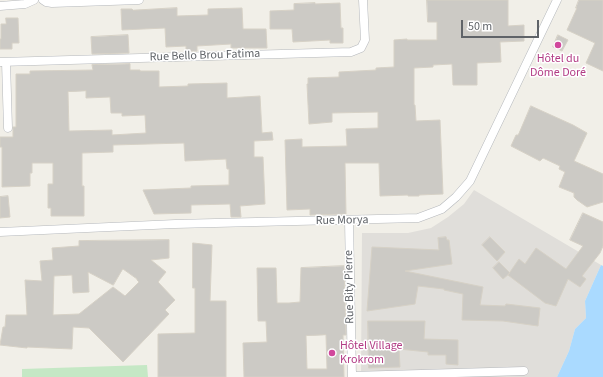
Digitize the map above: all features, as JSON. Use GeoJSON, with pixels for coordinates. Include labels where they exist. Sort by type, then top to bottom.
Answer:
{"type":"FeatureCollection","features":[{"type":"Feature","properties":{"kind":"street"},"geometry":{"type":"LineString","coordinates":[[0,6],[25,4],[34,0]]}},
{"type":"Feature","properties":{"kind":"street"},"geometry":{"type":"LineString","coordinates":[[43,0],[52,3],[139,0]]}},
{"type":"Feature","properties":{"kind":"street","name":"Rue Bello Brou Fatima"},"geometry":{"type":"LineString","coordinates":[[3,62],[351,52],[361,48],[365,40],[363,0]]}},
{"type":"Feature","properties":{"kind":"street","name":"Rue Morya"},"geometry":{"type":"LineString","coordinates":[[0,232],[175,224],[348,221],[418,218],[442,209],[456,197],[470,181],[557,0]]}},
{"type":"Feature","properties":{"kind":"street"},"geometry":{"type":"LineString","coordinates":[[3,62],[8,128]]}},
{"type":"Feature","properties":{"kind":"street","name":"Rue Bity Pierre"},"geometry":{"type":"LineString","coordinates":[[348,221],[352,376]]}},
{"type":"Feature","properties":{"kind":"street"},"geometry":{"type":"LineString","coordinates":[[352,376],[524,371]]}},
{"type":"Feature","properties":{"kind":"shaded area"},"geometry":{"type":"Polygon","coordinates":[[[474,190],[601,265],[585,301],[586,318],[575,329],[569,351],[557,377],[361,377],[362,233],[408,233],[431,228],[464,204],[474,190]]]}},
{"type":"Feature","properties":{"kind":"green space"},"geometry":{"type":"Polygon","coordinates":[[[147,365],[148,377],[22,377],[22,369],[147,365]]]}},
{"type":"Feature","properties":{"kind":"water"},"geometry":{"type":"Polygon","coordinates":[[[601,265],[603,266],[603,377],[557,377],[569,351],[575,329],[586,318],[585,301],[601,265]]]}},
{"type":"Feature","properties":{"kind":"building"},"geometry":{"type":"Polygon","coordinates":[[[427,0],[508,0],[508,26],[524,25],[524,41],[500,42],[501,62],[477,63],[477,85],[453,85],[452,64],[414,68],[414,105],[416,121],[440,120],[443,194],[419,196],[380,196],[379,163],[345,163],[346,214],[310,215],[310,209],[287,210],[285,140],[302,139],[302,147],[347,146],[346,129],[378,128],[378,112],[332,113],[332,122],[309,124],[308,78],[339,77],[339,72],[376,70],[376,68],[394,67],[394,40],[437,40],[437,22],[428,22],[427,0]]]}},
{"type":"Feature","properties":{"kind":"building"},"geometry":{"type":"Polygon","coordinates":[[[579,0],[603,0],[603,71],[586,63],[595,43],[567,30],[579,0]]]}},
{"type":"Feature","properties":{"kind":"building"},"geometry":{"type":"Polygon","coordinates":[[[340,3],[343,43],[330,43],[330,40],[293,42],[292,29],[270,29],[270,11],[294,10],[294,4],[340,3]]]}},
{"type":"Feature","properties":{"kind":"building"},"geometry":{"type":"Polygon","coordinates":[[[177,8],[177,16],[208,15],[208,9],[242,8],[243,29],[266,29],[267,48],[231,48],[231,44],[197,46],[197,51],[186,51],[186,46],[166,47],[165,28],[122,30],[121,9],[133,10],[177,8]]]}},
{"type":"Feature","properties":{"kind":"building"},"geometry":{"type":"Polygon","coordinates":[[[6,18],[18,18],[19,43],[12,43],[12,49],[0,49],[1,24],[6,24],[6,18]]]}},
{"type":"Feature","properties":{"kind":"building"},"geometry":{"type":"Polygon","coordinates":[[[128,35],[129,53],[92,54],[91,37],[128,35]]]}},
{"type":"Feature","properties":{"kind":"building"},"geometry":{"type":"Polygon","coordinates":[[[558,35],[568,40],[562,51],[553,47],[558,35]]]}},
{"type":"Feature","properties":{"kind":"building"},"geometry":{"type":"Polygon","coordinates":[[[130,64],[130,70],[159,71],[159,87],[188,86],[188,84],[227,83],[227,98],[260,96],[262,133],[272,132],[273,140],[254,141],[254,157],[263,157],[265,204],[240,206],[241,217],[231,217],[230,204],[191,205],[191,213],[154,214],[143,190],[191,188],[191,186],[229,185],[229,169],[227,169],[226,159],[185,161],[184,143],[113,145],[113,152],[82,153],[84,216],[51,216],[51,208],[48,208],[48,184],[53,184],[53,163],[32,163],[30,186],[2,187],[2,147],[0,147],[0,137],[13,137],[13,127],[16,127],[16,74],[30,74],[30,71],[93,70],[92,65],[130,64]],[[86,91],[68,92],[69,131],[112,130],[112,135],[146,133],[145,115],[122,116],[122,113],[111,113],[110,97],[86,98],[86,91]]]}},
{"type":"Feature","properties":{"kind":"building"},"geometry":{"type":"Polygon","coordinates":[[[531,106],[587,133],[574,161],[603,174],[603,202],[587,207],[574,197],[574,193],[559,187],[565,172],[559,169],[560,166],[543,158],[540,161],[511,146],[516,135],[518,135],[531,106]]]}},
{"type":"Feature","properties":{"kind":"building"},"geometry":{"type":"Polygon","coordinates":[[[8,196],[10,217],[0,218],[0,197],[8,196]]]}},
{"type":"Feature","properties":{"kind":"building"},"geometry":{"type":"Polygon","coordinates":[[[583,213],[603,222],[603,246],[600,253],[582,276],[586,279],[580,287],[568,279],[556,306],[545,303],[508,275],[519,259],[525,264],[536,248],[566,269],[583,246],[570,240],[583,213]]]}},
{"type":"Feature","properties":{"kind":"building"},"geometry":{"type":"Polygon","coordinates":[[[446,237],[447,240],[449,240],[452,264],[405,271],[483,287],[480,305],[505,306],[506,304],[540,308],[538,326],[503,321],[462,320],[463,294],[444,289],[418,286],[415,304],[367,311],[372,247],[439,250],[438,238],[446,237]]]}},
{"type":"Feature","properties":{"kind":"building"},"geometry":{"type":"Polygon","coordinates":[[[490,237],[505,252],[497,261],[482,245],[490,237]]]}},
{"type":"Feature","properties":{"kind":"building"},"geometry":{"type":"Polygon","coordinates":[[[169,240],[169,258],[151,260],[166,272],[158,282],[175,300],[165,310],[169,314],[123,362],[89,328],[73,327],[72,349],[27,348],[0,345],[3,327],[5,327],[6,315],[27,315],[25,280],[42,281],[40,261],[53,260],[52,248],[79,246],[79,241],[169,240]],[[123,269],[113,285],[88,272],[89,292],[73,293],[72,275],[54,276],[53,315],[79,314],[113,287],[125,296],[139,282],[123,269]]]}},
{"type":"Feature","properties":{"kind":"building"},"geometry":{"type":"Polygon","coordinates":[[[193,243],[212,245],[210,301],[226,301],[226,377],[158,377],[158,334],[195,333],[193,243]]]}},
{"type":"Feature","properties":{"kind":"building"},"geometry":{"type":"Polygon","coordinates":[[[499,262],[510,273],[503,279],[493,268],[499,262]]]}},
{"type":"Feature","properties":{"kind":"building"},"geometry":{"type":"Polygon","coordinates":[[[344,266],[346,335],[343,335],[344,377],[244,377],[243,343],[267,342],[266,321],[258,321],[257,268],[276,268],[277,303],[289,303],[300,302],[301,268],[344,266]],[[326,335],[306,336],[307,369],[327,369],[326,335]]]}},
{"type":"Feature","properties":{"kind":"building"},"geometry":{"type":"Polygon","coordinates":[[[368,321],[425,321],[424,339],[458,340],[458,365],[446,364],[446,355],[428,355],[428,352],[399,349],[400,367],[369,368],[368,321]]]}},
{"type":"Feature","properties":{"kind":"place","name":"Hôtel du Dôme Doré"},"geometry":{"type":"Point","coordinates":[558,45]}},
{"type":"Feature","properties":{"kind":"place","name":"Hôtel Village Krokrom"},"geometry":{"type":"Point","coordinates":[332,353]}}]}
